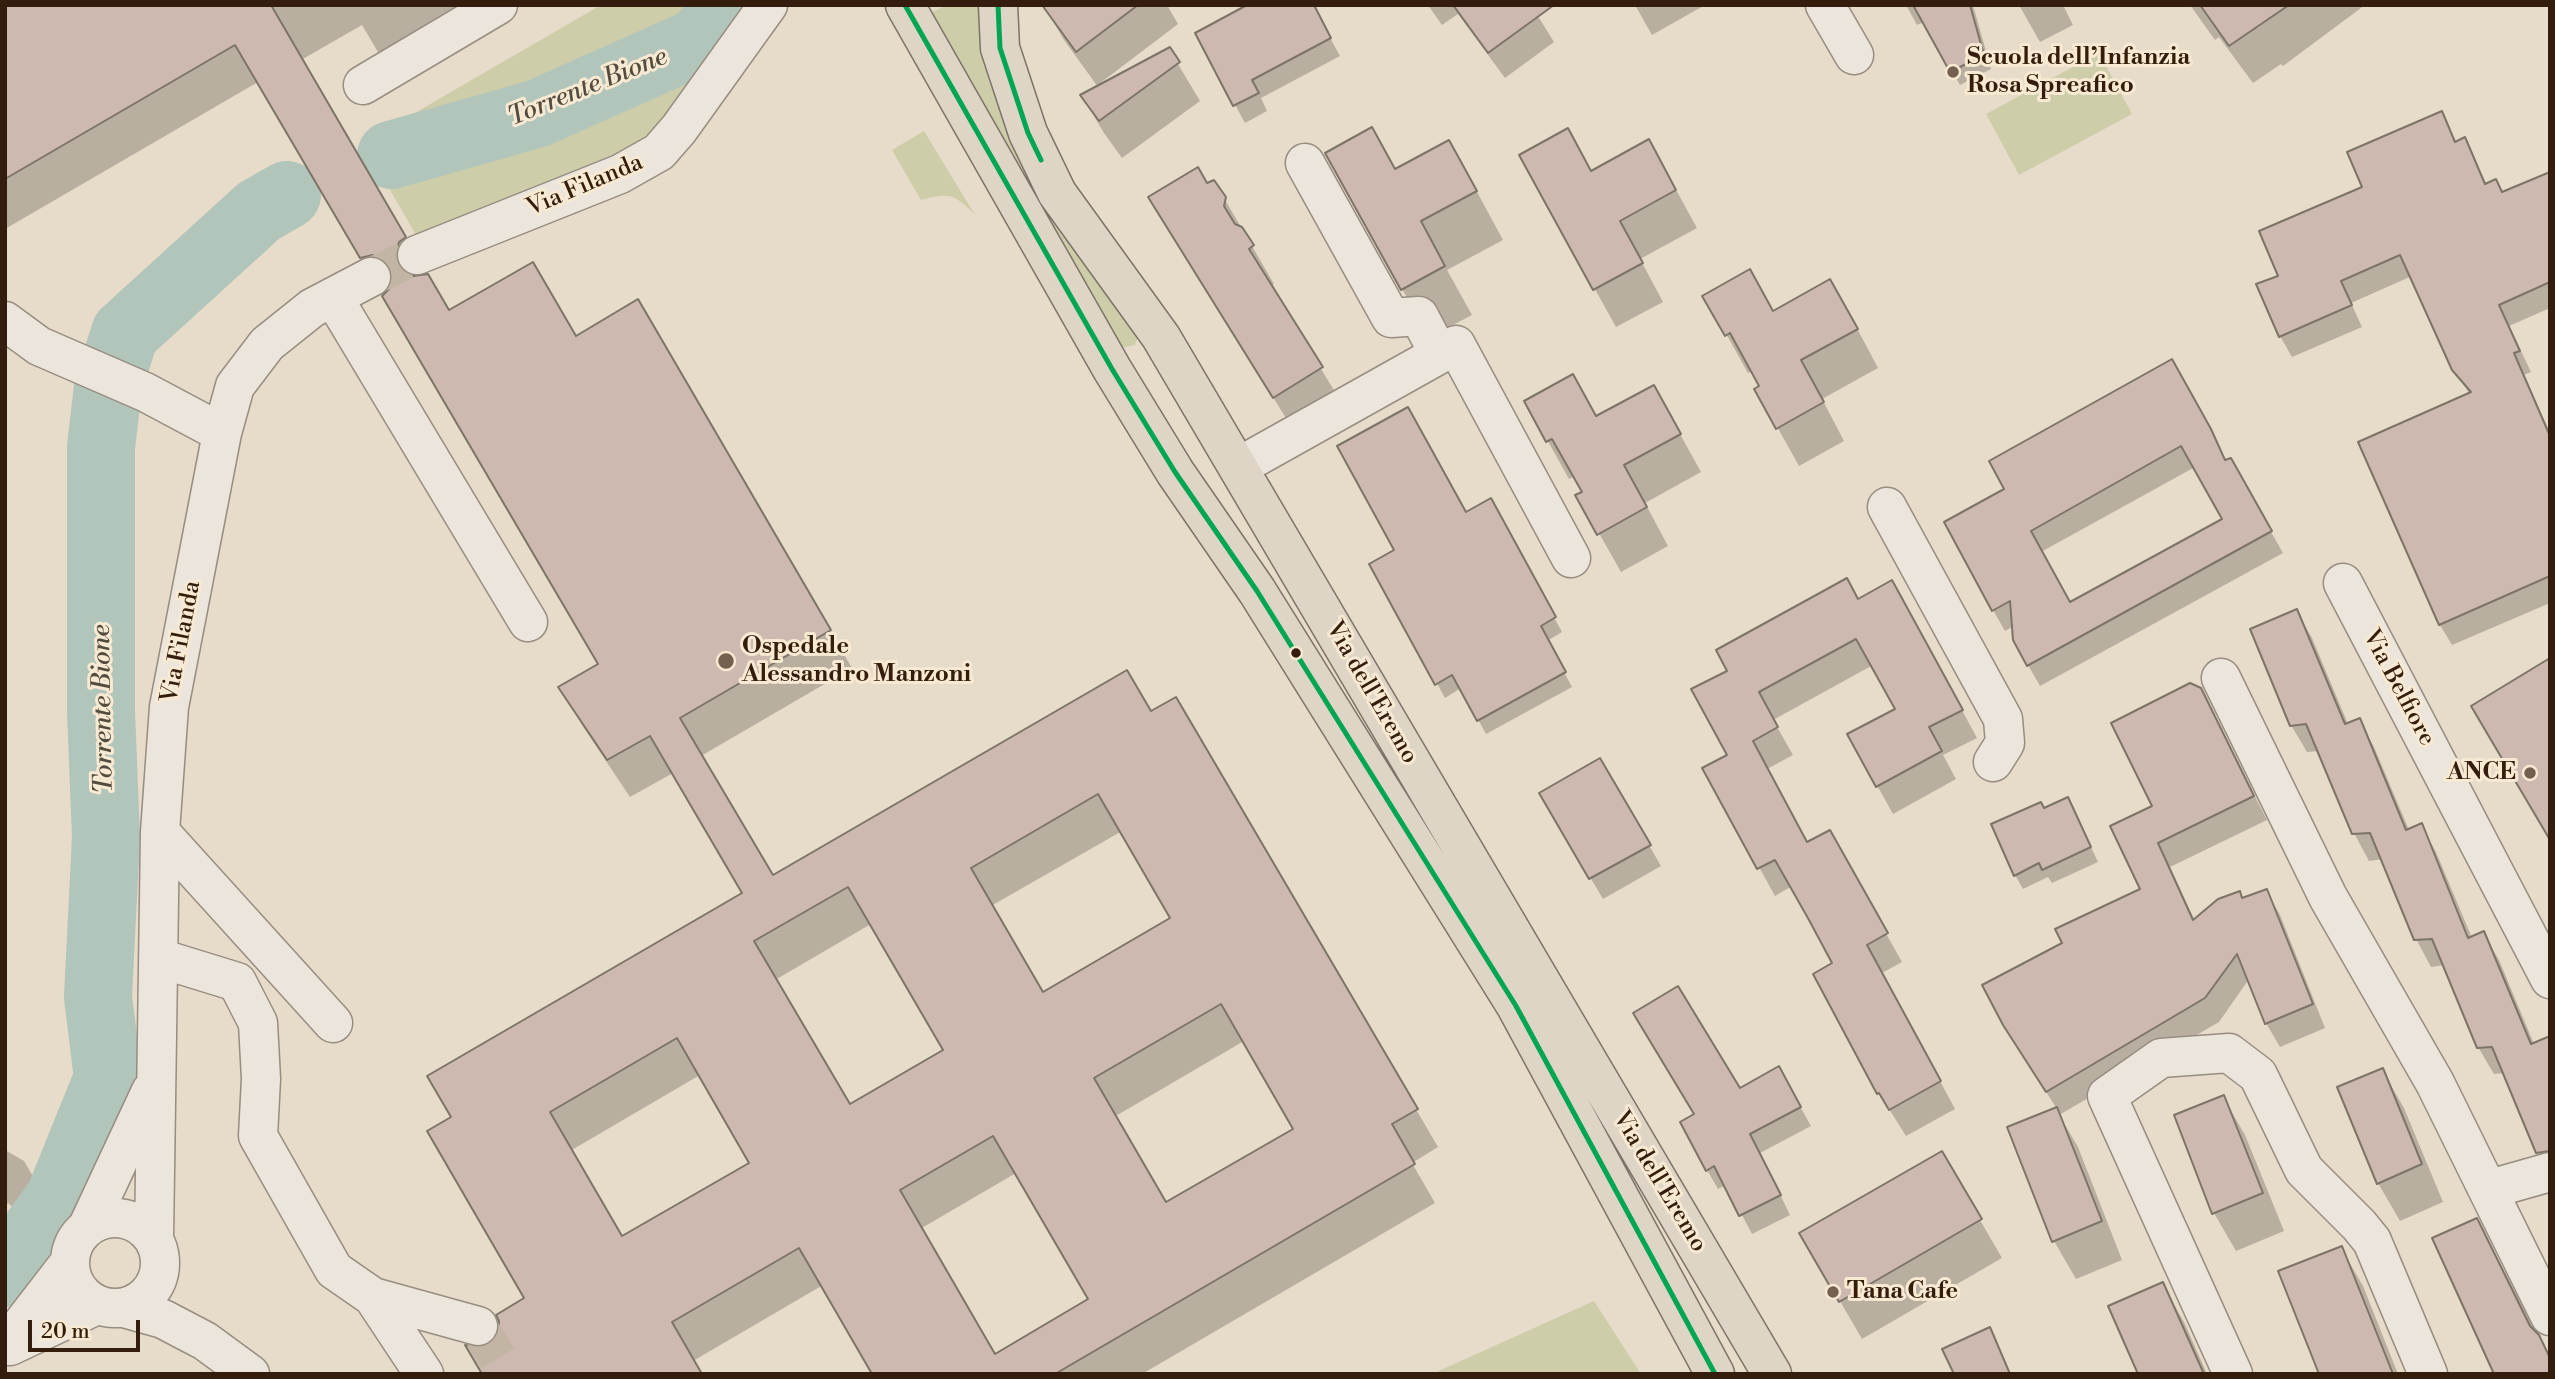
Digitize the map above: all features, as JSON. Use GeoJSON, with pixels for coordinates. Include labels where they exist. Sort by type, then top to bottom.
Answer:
{"type":"FeatureCollection","features":[{"type":"Feature","properties":{"kind":"main road","name":"Via dell'Eremo"},"geometry":{"type":"LineString","coordinates":[[905,5],[1112,369],[1175,472],[1257,591],[1516,1006],[1715,1374]]}},
{"type":"Feature","properties":{"kind":"main road","name":"Via dell'Eremo"},"geometry":{"type":"LineString","coordinates":[[998,5],[1000,48],[1028,133],[1057,193],[1161,337],[1772,1374]]}},
{"type":"Feature","properties":{"kind":"street"},"geometry":{"type":"LineString","coordinates":[[363,85],[498,5]]}},
{"type":"Feature","properties":{"kind":"street","name":"Via Filanda"},"geometry":{"type":"LineString","coordinates":[[417,255],[620,174],[659,152],[678,130],[768,5]]}},
{"type":"Feature","properties":{"kind":"street"},"geometry":{"type":"LineString","coordinates":[[1825,5],[1854,55]]}},
{"type":"Feature","properties":{"kind":"street"},"geometry":{"type":"LineString","coordinates":[[1305,163],[1391,318],[1419,317],[1439,354]]}},
{"type":"Feature","properties":{"kind":"street","name":"Via Filanda"},"geometry":{"type":"LineString","coordinates":[[5,1348],[110,1306],[136,1304],[148,1295],[157,1283],[160,1260],[154,1239],[160,832],[169,707],[222,433],[235,386],[253,359],[280,331],[312,308],[371,277]]}},
{"type":"Feature","properties":{"kind":"street"},"geometry":{"type":"LineString","coordinates":[[333,297],[528,622]]}},
{"type":"Feature","properties":{"kind":"street"},"geometry":{"type":"LineString","coordinates":[[5,321],[39,346],[145,392],[222,433]]}},
{"type":"Feature","properties":{"kind":"street"},"geometry":{"type":"LineString","coordinates":[[1238,467],[1456,345],[1571,558]]}},
{"type":"Feature","properties":{"kind":"street"},"geometry":{"type":"LineString","coordinates":[[1887,507],[2003,719],[2005,743],[1993,762]]}},
{"type":"Feature","properties":{"kind":"street","name":"Via Belfiore"},"geometry":{"type":"LineString","coordinates":[[2343,583],[2550,979]]}},
{"type":"Feature","properties":{"kind":"street"},"geometry":{"type":"LineString","coordinates":[[2221,678],[2328,897],[2435,1083],[2490,1189],[2550,1316]]}},
{"type":"Feature","properties":{"kind":"street"},"geometry":{"type":"LineString","coordinates":[[160,832],[334,1023]]}},
{"type":"Feature","properties":{"kind":"street"},"geometry":{"type":"LineString","coordinates":[[159,957],[237,982],[258,1023],[261,1079],[258,1136],[334,1270],[373,1297],[478,1326]]}},
{"type":"Feature","properties":{"kind":"street"},"geometry":{"type":"LineString","coordinates":[[2233,1374],[2107,1096],[2161,1058],[2229,1054],[2258,1075],[2304,1170],[2360,1225],[2372,1241],[2428,1374]]}},
{"type":"Feature","properties":{"kind":"street","name":"Via Filanda"},"geometry":{"type":"LineString","coordinates":[[5,1348],[70,1262],[72,1249],[87,1228],[157,1080]]}},
{"type":"Feature","properties":{"kind":"street"},"geometry":{"type":"LineString","coordinates":[[2490,1189],[2550,1172]]}},
{"type":"Feature","properties":{"kind":"street"},"geometry":{"type":"LineString","coordinates":[[87,1228],[100,1220],[130,1220],[144,1227],[154,1239]]}},
{"type":"Feature","properties":{"kind":"street"},"geometry":{"type":"LineString","coordinates":[[70,1262],[71,1275],[86,1298],[163,1319],[205,1341],[250,1374]]}},
{"type":"Feature","properties":{"kind":"street"},"geometry":{"type":"LineString","coordinates":[[373,1297],[424,1374]]}},
{"type":"Feature","properties":{"kind":"green space"},"geometry":{"type":"Polygon","coordinates":[[[601,5],[754,5],[636,157],[416,235],[363,143],[601,5]]]}},
{"type":"Feature","properties":{"kind":"green space"},"geometry":{"type":"Polygon","coordinates":[[[947,5],[982,5],[1140,331],[1135,345],[1120,348],[928,14],[947,5]]]}},
{"type":"Feature","properties":{"kind":"green space"},"geometry":{"type":"Polygon","coordinates":[[[2099,53],[2132,114],[2019,175],[1986,114],[2099,53]]]}},
{"type":"Feature","properties":{"kind":"green space"},"geometry":{"type":"Polygon","coordinates":[[[924,131],[975,215],[951,197],[938,196],[921,200],[892,150],[924,131]]]}},
{"type":"Feature","properties":{"kind":"green space"},"geometry":{"type":"Polygon","coordinates":[[[1594,1301],[1641,1374],[1432,1374],[1594,1301]]]}},
{"type":"Feature","properties":{"kind":"building"},"geometry":{"type":"Polygon","coordinates":[[[5,5],[271,5],[406,237],[399,242],[396,251],[397,264],[403,272],[413,276],[428,274],[449,310],[533,262],[576,336],[638,299],[831,630],[680,718],[773,875],[1127,670],[1151,711],[1176,697],[1418,1109],[1392,1124],[1415,1164],[1055,1374],[872,1374],[799,1248],[672,1322],[702,1374],[482,1374],[465,1345],[483,1347],[493,1342],[499,1331],[496,1315],[524,1298],[427,1131],[451,1117],[427,1076],[742,893],[650,736],[607,760],[558,687],[598,664],[382,296],[390,288],[393,279],[390,266],[382,258],[373,255],[360,258],[235,45],[5,179],[5,5]],[[1098,794],[971,868],[1043,992],[1170,918],[1098,794]],[[848,887],[754,941],[850,1104],[943,1050],[848,887]],[[1221,1004],[1094,1078],[1166,1202],[1293,1129],[1221,1004]],[[677,1038],[550,1112],[622,1236],[749,1163],[677,1038]],[[993,1136],[900,1190],[995,1354],[1088,1299],[993,1136]]]}},
{"type":"Feature","properties":{"kind":"building"},"geometry":{"type":"Polygon","coordinates":[[[1042,5],[1138,5],[1076,52],[1042,5]]]}},
{"type":"Feature","properties":{"kind":"building"},"geometry":{"type":"Polygon","coordinates":[[[1247,5],[1314,5],[1331,38],[1252,80],[1259,93],[1233,106],[1195,33],[1247,5]]]}},
{"type":"Feature","properties":{"kind":"building"},"geometry":{"type":"Polygon","coordinates":[[[1453,5],[1554,5],[1488,53],[1453,5]]]}},
{"type":"Feature","properties":{"kind":"building"},"geometry":{"type":"Polygon","coordinates":[[[1913,5],[1970,5],[1984,55],[1950,72],[1913,5]]]}},
{"type":"Feature","properties":{"kind":"building"},"geometry":{"type":"Polygon","coordinates":[[[2200,5],[2289,5],[2229,46],[2200,5]]]}},
{"type":"Feature","properties":{"kind":"building"},"geometry":{"type":"Polygon","coordinates":[[[1170,47],[1180,62],[1099,121],[1080,95],[1170,47]]]}},
{"type":"Feature","properties":{"kind":"building"},"geometry":{"type":"Polygon","coordinates":[[[2442,111],[2455,142],[2465,137],[2485,184],[2496,179],[2502,192],[2550,172],[2550,282],[2499,305],[2520,351],[2514,353],[2550,436],[2550,576],[2439,625],[2358,442],[2471,392],[2452,370],[2400,255],[2341,281],[2352,305],[2279,337],[2256,284],[2278,276],[2259,231],[2362,187],[2347,152],[2442,111]]]}},
{"type":"Feature","properties":{"kind":"building"},"geometry":{"type":"Polygon","coordinates":[[[1372,127],[1395,169],[1449,140],[1477,191],[1421,221],[1445,266],[1401,290],[1325,153],[1372,127]]]}},
{"type":"Feature","properties":{"kind":"building"},"geometry":{"type":"Polygon","coordinates":[[[1568,128],[1591,171],[1649,139],[1676,190],[1620,221],[1643,263],[1593,290],[1519,155],[1568,128]]]}},
{"type":"Feature","properties":{"kind":"building"},"geometry":{"type":"Polygon","coordinates":[[[1198,167],[1207,183],[1214,180],[1226,197],[1224,206],[1235,224],[1242,227],[1254,245],[1249,249],[1323,367],[1273,398],[1148,197],[1198,167]]]}},
{"type":"Feature","properties":{"kind":"building"},"geometry":{"type":"Polygon","coordinates":[[[1750,269],[1773,311],[1830,279],[1858,329],[1801,360],[1824,402],[1776,429],[1754,389],[1759,386],[1730,333],[1725,336],[1702,296],[1750,269]]]}},
{"type":"Feature","properties":{"kind":"building"},"geometry":{"type":"Polygon","coordinates":[[[2172,359],[2225,460],[2231,458],[2272,531],[2027,666],[2013,640],[2010,601],[1992,611],[1944,522],[2004,489],[1989,461],[2172,359]],[[2181,446],[2031,531],[2070,602],[2222,519],[2181,446]]]}},
{"type":"Feature","properties":{"kind":"building"},"geometry":{"type":"Polygon","coordinates":[[[1573,374],[1596,416],[1654,385],[1681,434],[1624,465],[1647,507],[1597,535],[1575,495],[1582,492],[1552,439],[1546,442],[1524,401],[1573,374]]]}},
{"type":"Feature","properties":{"kind":"building"},"geometry":{"type":"Polygon","coordinates":[[[1408,407],[1466,512],[1491,498],[1556,617],[1541,626],[1566,672],[1477,721],[1452,675],[1435,685],[1369,564],[1394,550],[1337,446],[1408,407]]]}},
{"type":"Feature","properties":{"kind":"building"},"geometry":{"type":"Polygon","coordinates":[[[1847,578],[1858,599],[1892,580],[1963,710],[1929,727],[1942,751],[1876,787],[1847,734],[1895,709],[1856,639],[1759,692],[1778,727],[1753,741],[1807,842],[1830,830],[1888,933],[1867,945],[1941,1081],[1889,1110],[1879,1093],[1877,1094],[1813,974],[1832,963],[1809,920],[1775,860],[1757,869],[1702,768],[1727,755],[1691,689],[1727,671],[1716,650],[1847,578]]]}},
{"type":"Feature","properties":{"kind":"building"},"geometry":{"type":"Polygon","coordinates":[[[2297,609],[2345,724],[2360,718],[2406,830],[2422,823],[2468,938],[2484,931],[2531,1044],[2550,1036],[2550,1151],[2536,1153],[2492,1047],[2477,1048],[2432,939],[2414,940],[2370,833],[2352,834],[2306,724],[2290,726],[2250,629],[2297,609]]]}},
{"type":"Feature","properties":{"kind":"building","name":"ANCE"},"geometry":{"type":"Polygon","coordinates":[[[2550,658],[2550,840],[2471,706],[2550,658]]]}},
{"type":"Feature","properties":{"kind":"building"},"geometry":{"type":"Polygon","coordinates":[[[2190,683],[2201,688],[2254,796],[2158,843],[2193,920],[2218,899],[2240,891],[2242,898],[2267,889],[2313,1004],[2265,1024],[2237,954],[2205,998],[2046,1092],[2003,1025],[1982,985],[2062,943],[2055,929],[2140,889],[2110,826],[2152,806],[2111,723],[2190,683]]]}},
{"type":"Feature","properties":{"kind":"building"},"geometry":{"type":"Polygon","coordinates":[[[1600,758],[1651,845],[1589,879],[1539,793],[1600,758]]]}},
{"type":"Feature","properties":{"kind":"building"},"geometry":{"type":"Polygon","coordinates":[[[2068,797],[2091,847],[2042,870],[2039,863],[2014,876],[1991,824],[2041,802],[2044,808],[2068,797]]]}},
{"type":"Feature","properties":{"kind":"building"},"geometry":{"type":"Polygon","coordinates":[[[1678,986],[1740,1088],[1779,1066],[1801,1107],[1750,1134],[1781,1195],[1739,1216],[1714,1166],[1706,1171],[1680,1122],[1694,1114],[1633,1013],[1678,986]]]}},
{"type":"Feature","properties":{"kind":"building"},"geometry":{"type":"Polygon","coordinates":[[[2383,1068],[2422,1164],[2377,1184],[2337,1087],[2383,1068]]]}},
{"type":"Feature","properties":{"kind":"building"},"geometry":{"type":"Polygon","coordinates":[[[2224,1095],[2263,1193],[2212,1214],[2174,1115],[2224,1095]]]}},
{"type":"Feature","properties":{"kind":"building"},"geometry":{"type":"Polygon","coordinates":[[[2057,1107],[2102,1221],[2052,1242],[2007,1127],[2057,1107]]]}},
{"type":"Feature","properties":{"kind":"building"},"geometry":{"type":"Polygon","coordinates":[[[1942,1151],[1982,1219],[1839,1302],[1799,1233],[1942,1151]]]}},
{"type":"Feature","properties":{"kind":"building"},"geometry":{"type":"Polygon","coordinates":[[[2477,1218],[2530,1326],[2539,1335],[2550,1358],[2550,1374],[2494,1374],[2432,1238],[2477,1218]]]}},
{"type":"Feature","properties":{"kind":"building"},"geometry":{"type":"Polygon","coordinates":[[[2342,1246],[2393,1374],[2319,1374],[2278,1271],[2342,1246]]]}},
{"type":"Feature","properties":{"kind":"building"},"geometry":{"type":"Polygon","coordinates":[[[2163,1282],[2204,1374],[2138,1374],[2108,1306],[2163,1282]]]}},
{"type":"Feature","properties":{"kind":"building"},"geometry":{"type":"Polygon","coordinates":[[[1990,1327],[2010,1374],[1954,1374],[1942,1349],[1990,1327]]]}},
{"type":"Feature","properties":{"kind":"waterway","name":"Torrente Bione"},"geometry":{"type":"LineString","coordinates":[[391,155],[536,114],[700,41],[728,5]]}},
{"type":"Feature","properties":{"kind":"waterway","name":"Torrente Bione"},"geometry":{"type":"LineString","coordinates":[[5,1273],[59,1199],[108,1078],[98,997],[106,837],[101,711],[101,447],[108,387],[125,333],[259,211],[287,195]]}},
{"type":"Feature","properties":{"kind":"tunnel"},"geometry":{"type":"LineString","coordinates":[[371,277],[417,255]]}},
{"type":"Feature","properties":{"kind":"tunnel"},"geometry":{"type":"LineString","coordinates":[[478,1326],[508,1374]]}},
{"type":"Feature","properties":{"kind":"transit line"},"geometry":{"type":"LineString","coordinates":[[905,5],[1112,369],[1175,472],[1257,591],[1516,1006],[1715,1374]]}},
{"type":"Feature","properties":{"kind":"transit line"},"geometry":{"type":"LineString","coordinates":[[998,5],[1000,48],[1028,133],[1041,160]]}},
{"type":"Feature","properties":{"kind":"place","name":"Scuola dell’Infanzia Rosa Spreafico"},"geometry":{"type":"Point","coordinates":[1953,72]}},
{"type":"Feature","properties":{"kind":"place","name":"Ospedale Alessandro Manzoni"},"geometry":{"type":"Point","coordinates":[726,661]}},
{"type":"Feature","properties":{"kind":"place","name":"ANCE"},"geometry":{"type":"Point","coordinates":[2530,773]}},
{"type":"Feature","properties":{"kind":"place","name":"Tana Cafe"},"geometry":{"type":"Point","coordinates":[1833,1292]}}]}
